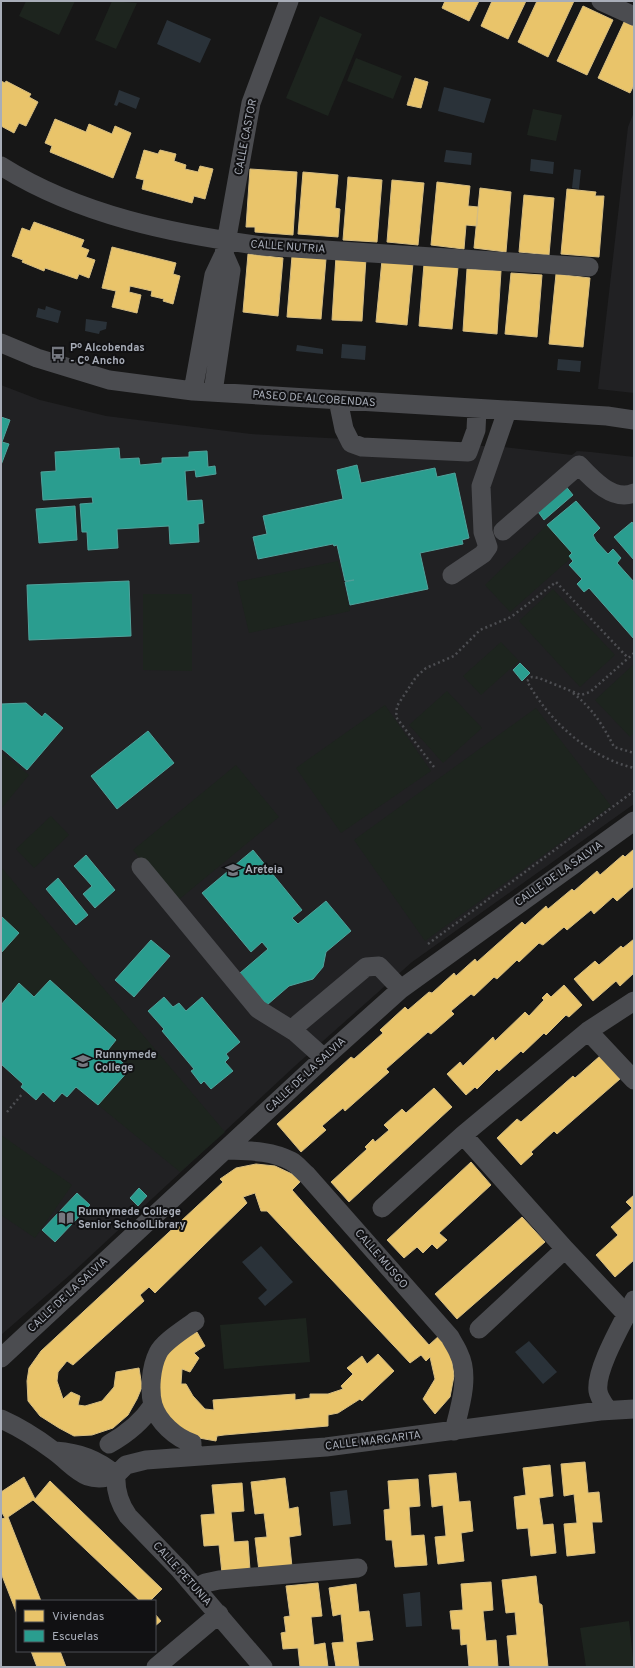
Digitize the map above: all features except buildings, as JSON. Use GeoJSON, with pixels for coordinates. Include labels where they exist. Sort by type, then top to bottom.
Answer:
{"type":"FeatureCollection","features":[{"type":"Feature","properties":{"kind":"street","name":"CALLE CASTOR"},"geometry":{"type":"LineString","coordinates":[[193,391],[214,275],[225,247],[251,103],[289,1]]}},
{"type":"Feature","properties":{"kind":"street"},"geometry":{"type":"LineString","coordinates":[[601,1],[634,16]]}},
{"type":"Feature","properties":{"kind":"street","name":"CALLE NUTRIA"},"geometry":{"type":"LineString","coordinates":[[1,166],[24,180],[115,217],[225,247],[263,246],[589,267]]}},
{"type":"Feature","properties":{"kind":"street","name":"CALLE CASTOR"},"geometry":{"type":"LineString","coordinates":[[213,392],[231,270],[225,247]]}},
{"type":"Feature","properties":{"kind":"street","name":"PASEO DE ALCOBENDAS"},"geometry":{"type":"LineString","coordinates":[[1,343],[37,358],[109,380],[193,391],[607,416],[634,420]]}},
{"type":"Feature","properties":{"kind":"street"},"geometry":{"type":"LineString","coordinates":[[338,400],[344,429],[351,443],[362,447],[468,452],[476,430],[477,409]]}},
{"type":"Feature","properties":{"kind":"street"},"geometry":{"type":"LineString","coordinates":[[452,575],[483,554],[488,547],[482,532],[481,486],[507,410]]}},
{"type":"Feature","properties":{"kind":"street"},"geometry":{"type":"LineString","coordinates":[[502,531],[579,465],[597,484],[612,493],[629,495],[634,493]]}},
{"type":"Feature","properties":{"kind":"street","name":"CALLE DE LA SALVIA"},"geometry":{"type":"LineString","coordinates":[[1,1358],[324,1058],[401,989],[634,821]]}},
{"type":"Feature","properties":{"kind":"street"},"geometry":{"type":"LineString","coordinates":[[141,867],[258,1009],[295,1032],[324,1058]]}},
{"type":"Feature","properties":{"kind":"street"},"geometry":{"type":"LineString","coordinates":[[295,1032],[298,1024],[366,966],[379,966],[401,989]]}},
{"type":"Feature","properties":{"kind":"street"},"geometry":{"type":"LineString","coordinates":[[382,1208],[463,1135],[588,1031],[634,1001]]}},
{"type":"Feature","properties":{"kind":"street"},"geometry":{"type":"LineString","coordinates":[[588,1031],[634,1080]]}},
{"type":"Feature","properties":{"kind":"street"},"geometry":{"type":"LineString","coordinates":[[463,1135],[565,1249],[630,1308],[600,1369],[598,1393],[608,1410]]}},
{"type":"Feature","properties":{"kind":"street","name":"CALLE MUSGO"},"geometry":{"type":"LineString","coordinates":[[225,1150],[255,1151],[278,1155],[292,1161],[307,1175],[450,1337],[460,1354],[464,1368],[462,1400],[454,1431]]}},
{"type":"Feature","properties":{"kind":"street"},"geometry":{"type":"LineString","coordinates":[[479,1329],[565,1249]]}},
{"type":"Feature","properties":{"kind":"street"},"geometry":{"type":"LineString","coordinates":[[192,1456],[192,1443],[182,1440],[165,1425],[153,1406],[151,1376],[158,1352],[176,1334],[195,1321]]}},
{"type":"Feature","properties":{"kind":"street"},"geometry":{"type":"LineString","coordinates":[[109,1444],[123,1436],[143,1420],[153,1406]]}},
{"type":"Feature","properties":{"kind":"street","name":"CALLE MARGARITA"},"geometry":{"type":"LineString","coordinates":[[116,1475],[126,1465],[134,1461],[326,1447],[608,1410],[634,1409]]}},
{"type":"Feature","properties":{"kind":"street"},"geometry":{"type":"LineString","coordinates":[[1,1419],[55,1452],[84,1455],[105,1465],[116,1475]]}},
{"type":"Feature","properties":{"kind":"street","name":"CALLE PETUNIA"},"geometry":{"type":"LineString","coordinates":[[116,1475],[117,1493],[122,1507],[219,1614],[263,1667]]}},
{"type":"Feature","properties":{"kind":"street"},"geometry":{"type":"LineString","coordinates":[[196,1588],[205,1583],[219,1580],[358,1568]]}},
{"type":"Feature","properties":{"kind":"street"},"geometry":{"type":"LineString","coordinates":[[156,1667],[219,1614]]}},
{"type":"Feature","properties":{"kind":"path"},"geometry":{"type":"LineString","coordinates":[[434,767],[396,717],[398,706],[416,677],[426,668],[454,656],[480,630],[511,617],[556,582],[628,658]]}},
{"type":"Feature","properties":{"kind":"path"},"geometry":{"type":"LineString","coordinates":[[634,653],[590,692],[581,695],[539,678],[532,677],[527,681],[538,700],[555,721],[565,730],[596,752],[620,765],[634,768]]}},
{"type":"Feature","properties":{"kind":"path"},"geometry":{"type":"LineString","coordinates":[[569,690],[587,704],[600,721],[614,746],[634,753]]}},
{"type":"Feature","properties":{"kind":"path"},"geometry":{"type":"LineString","coordinates":[[428,944],[634,791]]}},
{"type":"Feature","properties":{"kind":"path"},"geometry":{"type":"LineString","coordinates":[[6,1112],[23,1093]]}},
{"type":"Feature","properties":{"kind":"shaded area"},"geometry":{"type":"Polygon","coordinates":[[[26,1],[75,1],[59,35],[19,16],[26,1]]]}},
{"type":"Feature","properties":{"kind":"shaded area"},"geometry":{"type":"Polygon","coordinates":[[[112,1],[137,3],[116,49],[95,40],[112,1]]]}},
{"type":"Feature","properties":{"kind":"shaded area"},"geometry":{"type":"Polygon","coordinates":[[[320,16],[362,34],[328,116],[286,98],[320,16]]]}},
{"type":"Feature","properties":{"kind":"shaded area"},"geometry":{"type":"Polygon","coordinates":[[[167,20],[211,39],[200,63],[157,44],[167,20]]]}},
{"type":"Feature","properties":{"kind":"shaded area"},"geometry":{"type":"Polygon","coordinates":[[[356,58],[402,76],[393,99],[347,81],[356,58]]]}},
{"type":"Feature","properties":{"kind":"shaded area"},"geometry":{"type":"Polygon","coordinates":[[[444,87],[491,99],[484,123],[438,111],[444,87]]]}},
{"type":"Feature","properties":{"kind":"shaded area"},"geometry":{"type":"Polygon","coordinates":[[[119,90],[140,98],[136,109],[119,102],[117,106],[114,105],[119,90]]]}},
{"type":"Feature","properties":{"kind":"shaded area"},"geometry":{"type":"Polygon","coordinates":[[[533,109],[562,115],[556,141],[527,135],[533,109]]]}},
{"type":"Feature","properties":{"kind":"shaded area"},"geometry":{"type":"Polygon","coordinates":[[[634,112],[634,393],[598,389],[628,127],[634,112]]]}},
{"type":"Feature","properties":{"kind":"shaded area"},"geometry":{"type":"Polygon","coordinates":[[[446,150],[472,153],[471,165],[444,162],[446,150]]]}},
{"type":"Feature","properties":{"kind":"shaded area"},"geometry":{"type":"Polygon","coordinates":[[[531,159],[554,162],[553,174],[530,171],[531,159]]]}},
{"type":"Feature","properties":{"kind":"shaded area"},"geometry":{"type":"Polygon","coordinates":[[[574,169],[581,170],[579,189],[572,188],[574,169]]]}},
{"type":"Feature","properties":{"kind":"shaded area"},"geometry":{"type":"Polygon","coordinates":[[[46,306],[61,311],[58,323],[36,317],[38,308],[45,310],[46,306]]]}},
{"type":"Feature","properties":{"kind":"shaded area"},"geometry":{"type":"Polygon","coordinates":[[[86,319],[107,322],[106,329],[100,331],[99,334],[85,331],[86,319]]]}},
{"type":"Feature","properties":{"kind":"shaded area"},"geometry":{"type":"Polygon","coordinates":[[[342,344],[366,346],[365,360],[341,358],[342,344]]]}},
{"type":"Feature","properties":{"kind":"shaded area"},"geometry":{"type":"Polygon","coordinates":[[[297,345],[323,349],[323,354],[296,351],[297,345]]]}},
{"type":"Feature","properties":{"kind":"shaded area"},"geometry":{"type":"Polygon","coordinates":[[[558,359],[581,361],[580,372],[557,370],[558,359]]]}},
{"type":"Feature","properties":{"kind":"shaded area"},"geometry":{"type":"Polygon","coordinates":[[[1,385],[40,400],[106,416],[251,434],[503,447],[572,455],[577,451],[634,457],[634,804],[412,962],[296,1065],[71,1274],[1,1335],[1,385]]]}},
{"type":"Feature","properties":{"kind":"shaded area"},"geometry":{"type":"Polygon","coordinates":[[[547,525],[572,553],[569,556],[571,558],[510,612],[485,585],[547,525]]]}},
{"type":"Feature","properties":{"kind":"shaded area"},"geometry":{"type":"Polygon","coordinates":[[[338,561],[350,611],[249,633],[237,582],[338,561]]]}},
{"type":"Feature","properties":{"kind":"shaded area"},"geometry":{"type":"Polygon","coordinates":[[[553,589],[615,655],[580,687],[519,621],[553,589]]]}},
{"type":"Feature","properties":{"kind":"shaded area"},"geometry":{"type":"Polygon","coordinates":[[[143,594],[192,594],[192,671],[143,670],[143,594]]]}},
{"type":"Feature","properties":{"kind":"shaded area"},"geometry":{"type":"Polygon","coordinates":[[[501,642],[519,661],[481,695],[463,676],[501,642]]]}},
{"type":"Feature","properties":{"kind":"shaded area"},"geometry":{"type":"Polygon","coordinates":[[[634,664],[634,733],[630,737],[595,700],[634,664]]]}},
{"type":"Feature","properties":{"kind":"shaded area"},"geometry":{"type":"Polygon","coordinates":[[[447,691],[482,728],[443,763],[409,725],[447,691]]]}},
{"type":"Feature","properties":{"kind":"shaded area"},"geometry":{"type":"Polygon","coordinates":[[[385,705],[431,771],[341,833],[296,768],[385,705]]]}},
{"type":"Feature","properties":{"kind":"shaded area"},"geometry":{"type":"Polygon","coordinates":[[[536,708],[611,806],[425,941],[354,840],[536,708]]]}},
{"type":"Feature","properties":{"kind":"shaded area"},"geometry":{"type":"Polygon","coordinates":[[[1,752],[29,775],[1,809],[1,752]]]}},
{"type":"Feature","properties":{"kind":"shaded area"},"geometry":{"type":"Polygon","coordinates":[[[236,765],[279,817],[176,902],[133,850],[236,765]]]}},
{"type":"Feature","properties":{"kind":"shaded area"},"geometry":{"type":"Polygon","coordinates":[[[51,816],[69,835],[34,868],[16,849],[51,816]]]}},
{"type":"Feature","properties":{"kind":"shaded area"},"geometry":{"type":"Polygon","coordinates":[[[1,867],[225,1132],[180,1172],[98,1105],[130,1069],[108,1050],[116,1040],[50,980],[34,997],[19,984],[1,1005],[1,953],[19,933],[1,916],[1,867]]]}},
{"type":"Feature","properties":{"kind":"shaded area"},"geometry":{"type":"Polygon","coordinates":[[[1,1135],[72,1185],[35,1238],[1,1215],[1,1135]]]}},
{"type":"Feature","properties":{"kind":"shaded area"},"geometry":{"type":"Polygon","coordinates":[[[261,1246],[293,1282],[265,1306],[258,1298],[267,1290],[242,1262],[261,1246]]]}},
{"type":"Feature","properties":{"kind":"shaded area"},"geometry":{"type":"Polygon","coordinates":[[[306,1318],[310,1362],[224,1369],[220,1325],[306,1318]]]}},
{"type":"Feature","properties":{"kind":"shaded area"},"geometry":{"type":"Polygon","coordinates":[[[529,1341],[557,1372],[543,1384],[515,1352],[529,1341]]]}},
{"type":"Feature","properties":{"kind":"shaded area"},"geometry":{"type":"Polygon","coordinates":[[[347,1490],[351,1524],[333,1526],[330,1492],[347,1490]]]}},
{"type":"Feature","properties":{"kind":"shaded area"},"geometry":{"type":"Polygon","coordinates":[[[420,1592],[422,1626],[406,1627],[403,1594],[420,1592]]]}},
{"type":"Feature","properties":{"kind":"shaded area"},"geometry":{"type":"Polygon","coordinates":[[[629,1621],[634,1667],[586,1667],[580,1628],[629,1621]]]}},
{"type":"Feature","properties":{"kind":"place","name":"Pº Alcobendas - Cº Ancho"},"geometry":{"type":"Point","coordinates":[58,354]}},
{"type":"Feature","properties":{"kind":"place","name":"Areteia"},"geometry":{"type":"Point","coordinates":[233,870]}},
{"type":"Feature","properties":{"kind":"place","name":"Runnymede College"},"geometry":{"type":"Point","coordinates":[83,1061]}},
{"type":"Feature","properties":{"kind":"place","name":"Runnymede College Senior SchoolLibrary"},"geometry":{"type":"Point","coordinates":[66,1218]}}]}
